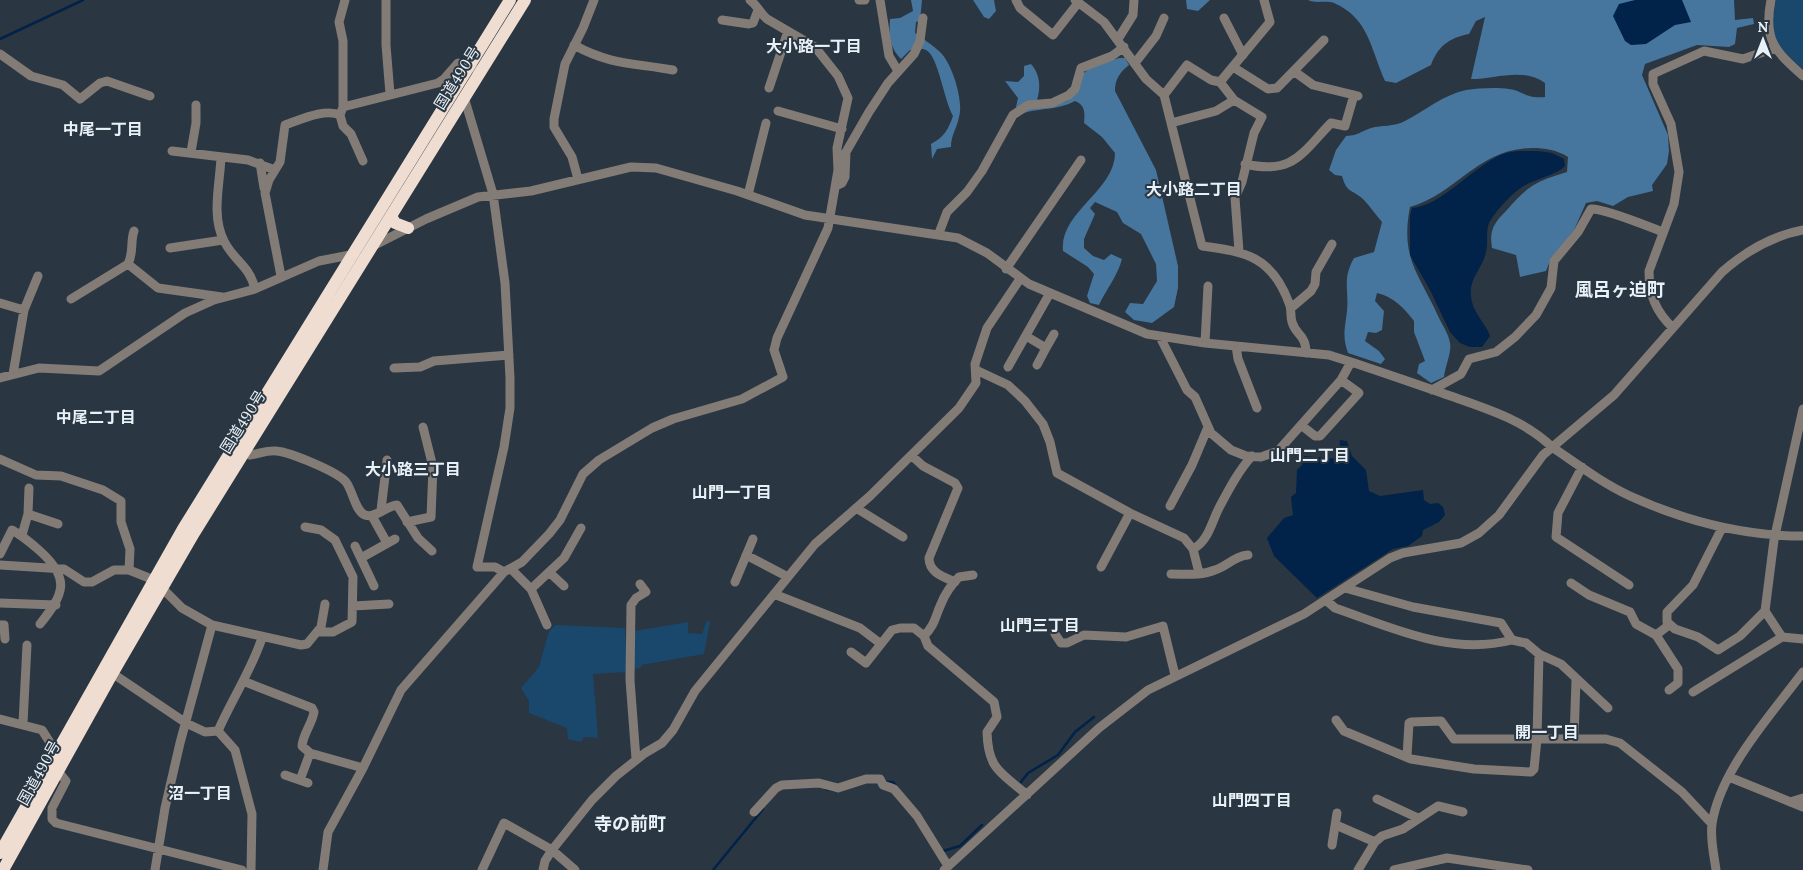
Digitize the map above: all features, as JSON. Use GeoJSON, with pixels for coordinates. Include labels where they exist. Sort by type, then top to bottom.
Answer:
{"type":"FeatureCollection","features":[{"type":"Feature","properties":{"kind":"highway","name":"国道490号"},"geometry":{"type":"LineString","coordinates":[[239,449],[391,216],[464,97],[475,69],[510,0]]}},
{"type":"Feature","properties":{"kind":"highway","name":"国道490号"},"geometry":{"type":"LineString","coordinates":[[0,853],[56,752],[108,671],[353,254],[475,69],[525,0]]}},
{"type":"Feature","properties":{"kind":"highway"},"geometry":{"type":"LineString","coordinates":[[391,216],[396,223],[408,228]]}},
{"type":"Feature","properties":{"kind":"highway","name":"国道490号"},"geometry":{"type":"LineString","coordinates":[[3,870],[58,771],[108,671]]}},
{"type":"Feature","properties":{"kind":"street"},"geometry":{"type":"LineString","coordinates":[[346,0],[339,22],[343,41],[343,126],[351,134],[363,161]]}},
{"type":"Feature","properties":{"kind":"street"},"geometry":{"type":"LineString","coordinates":[[386,0],[388,25],[386,45],[390,94]]}},
{"type":"Feature","properties":{"kind":"street"},"geometry":{"type":"LineString","coordinates":[[578,179],[572,157],[554,127],[564,64],[594,0]]}},
{"type":"Feature","properties":{"kind":"street"},"geometry":{"type":"LineString","coordinates":[[323,870],[328,832],[363,768],[401,690],[508,571],[522,562],[549,534],[560,520],[583,474],[599,460],[652,428],[673,419],[742,399],[783,377],[775,355],[777,338],[828,228],[838,170],[837,148],[848,98],[838,76],[816,46],[767,19],[758,10],[756,4],[750,0]]}},
{"type":"Feature","properties":{"kind":"street"},"geometry":{"type":"LineString","coordinates":[[859,0],[865,0]]}},
{"type":"Feature","properties":{"kind":"street"},"geometry":{"type":"LineString","coordinates":[[880,0],[888,56],[898,71]]}},
{"type":"Feature","properties":{"kind":"street"},"geometry":{"type":"LineString","coordinates":[[1016,0],[1020,8],[1053,34],[1077,1],[1094,12],[1118,39],[1146,79],[1164,96],[1202,246],[1239,251],[1274,272],[1291,308],[1292,323],[1306,342],[1306,353]]}},
{"type":"Feature","properties":{"kind":"street"},"geometry":{"type":"LineString","coordinates":[[1118,39],[1133,15],[1134,0]]}},
{"type":"Feature","properties":{"kind":"street"},"geometry":{"type":"LineString","coordinates":[[1220,82],[1270,22],[1264,0]]}},
{"type":"Feature","properties":{"kind":"street"},"geometry":{"type":"LineString","coordinates":[[1771,0],[1768,22],[1770,40],[1775,48],[1803,76]]}},
{"type":"Feature","properties":{"kind":"street"},"geometry":{"type":"LineString","coordinates":[[722,20],[753,23],[758,10]]}},
{"type":"Feature","properties":{"kind":"street"},"geometry":{"type":"LineString","coordinates":[[836,186],[842,183],[845,177],[846,152],[849,145],[878,97],[914,54],[920,42],[923,18]]}},
{"type":"Feature","properties":{"kind":"street"},"geometry":{"type":"LineString","coordinates":[[1135,63],[1156,36],[1164,18]]}},
{"type":"Feature","properties":{"kind":"street"},"geometry":{"type":"LineString","coordinates":[[1224,18],[1243,55]]}},
{"type":"Feature","properties":{"kind":"street"},"geometry":{"type":"LineString","coordinates":[[769,88],[788,31]]}},
{"type":"Feature","properties":{"kind":"street"},"geometry":{"type":"LineString","coordinates":[[1233,66],[1268,89],[1277,88],[1324,40]]}},
{"type":"Feature","properties":{"kind":"street"},"geometry":{"type":"LineString","coordinates":[[574,45],[592,56],[616,63],[673,70]]}},
{"type":"Feature","properties":{"kind":"street"},"geometry":{"type":"LineString","coordinates":[[939,233],[947,212],[967,192],[982,171],[1013,115],[1028,105],[1052,103],[1069,96],[1075,89],[1081,68],[1112,56],[1124,47]]}},
{"type":"Feature","properties":{"kind":"street"},"geometry":{"type":"LineString","coordinates":[[1673,328],[1658,310],[1649,283],[1649,271],[1674,204],[1679,172],[1671,124],[1653,84],[1653,74],[1704,51],[1743,59],[1775,48]]}},
{"type":"Feature","properties":{"kind":"street"},"geometry":{"type":"LineString","coordinates":[[0,54],[31,76],[63,85],[80,99],[100,83],[106,81],[150,96]]}},
{"type":"Feature","properties":{"kind":"street"},"geometry":{"type":"LineString","coordinates":[[265,193],[268,180],[280,162],[285,125],[316,116],[335,113],[390,94],[441,81],[458,63],[475,69]]}},
{"type":"Feature","properties":{"kind":"street"},"geometry":{"type":"LineString","coordinates":[[1164,96],[1187,65],[1211,80],[1220,82],[1234,100],[1262,117],[1254,133],[1242,182],[1235,198],[1239,251]]}},
{"type":"Feature","properties":{"kind":"street"},"geometry":{"type":"LineString","coordinates":[[1245,164],[1265,168],[1282,167],[1295,160],[1331,122],[1345,126],[1357,96],[1313,85],[1294,72]]}},
{"type":"Feature","properties":{"kind":"street"},"geometry":{"type":"LineString","coordinates":[[464,97],[493,194],[504,283],[509,355],[510,408],[477,567],[495,567],[508,571],[531,589],[547,625]]}},
{"type":"Feature","properties":{"kind":"street"},"geometry":{"type":"LineString","coordinates":[[1171,123],[1216,111],[1234,100]]}},
{"type":"Feature","properties":{"kind":"street"},"geometry":{"type":"LineString","coordinates":[[191,152],[196,123],[196,105]]}},
{"type":"Feature","properties":{"kind":"street"},"geometry":{"type":"LineString","coordinates":[[778,111],[842,129]]}},
{"type":"Feature","properties":{"kind":"street"},"geometry":{"type":"LineString","coordinates":[[748,196],[766,123]]}},
{"type":"Feature","properties":{"kind":"street"},"geometry":{"type":"LineString","coordinates":[[172,151],[191,152],[260,163],[275,170]]}},
{"type":"Feature","properties":{"kind":"street"},"geometry":{"type":"LineString","coordinates":[[221,157],[218,210],[223,240],[252,275],[255,289]]}},
{"type":"Feature","properties":{"kind":"street"},"geometry":{"type":"LineString","coordinates":[[1006,269],[1080,160]]}},
{"type":"Feature","properties":{"kind":"street"},"geometry":{"type":"LineString","coordinates":[[260,163],[281,276]]}},
{"type":"Feature","properties":{"kind":"street"},"geometry":{"type":"LineString","coordinates":[[0,378],[39,368],[99,371],[185,313],[224,298],[255,289],[319,261],[353,254],[370,248],[408,228],[478,197],[530,191],[619,169],[649,167],[672,172],[793,212],[829,219],[939,233],[973,244],[1020,279],[1131,328],[1160,337],[1329,355],[1352,362],[1491,410],[1518,422],[1582,467],[1630,495],[1722,528],[1774,536],[1803,536]]}},
{"type":"Feature","properties":{"kind":"street"},"geometry":{"type":"LineString","coordinates":[[1432,390],[1461,374],[1469,359],[1496,352],[1515,337],[1536,315],[1551,288],[1554,261],[1578,232],[1591,209],[1600,208],[1622,218],[1663,232]]}},
{"type":"Feature","properties":{"kind":"street"},"geometry":{"type":"LineString","coordinates":[[754,812],[776,788],[782,786],[819,784],[838,788],[866,779],[880,781],[894,789],[917,816],[946,868],[1119,711],[1148,690],[1327,601],[1390,558],[1461,543],[1480,533],[1498,515],[1535,464],[1552,447],[1614,395],[1722,272],[1738,258],[1770,240],[1803,230]]}},
{"type":"Feature","properties":{"kind":"street"},"geometry":{"type":"LineString","coordinates":[[71,298],[128,264],[133,254],[131,239],[134,231]]}},
{"type":"Feature","properties":{"kind":"street"},"geometry":{"type":"LineString","coordinates":[[170,248],[223,240]]}},
{"type":"Feature","properties":{"kind":"street"},"geometry":{"type":"LineString","coordinates":[[1291,308],[1311,291],[1315,284],[1316,272],[1332,244]]}},
{"type":"Feature","properties":{"kind":"street"},"geometry":{"type":"LineString","coordinates":[[128,264],[158,288],[224,298]]}},
{"type":"Feature","properties":{"kind":"street"},"geometry":{"type":"LineString","coordinates":[[13,374],[24,310],[38,276]]}},
{"type":"Feature","properties":{"kind":"street"},"geometry":{"type":"LineString","coordinates":[[543,870],[545,861],[552,850],[592,800],[636,759],[662,743],[673,730],[695,691],[821,537],[834,529],[912,456],[959,408],[976,383],[977,355],[987,328],[1020,279]]}},
{"type":"Feature","properties":{"kind":"street"},"geometry":{"type":"LineString","coordinates":[[1205,343],[1208,286]]}},
{"type":"Feature","properties":{"kind":"street"},"geometry":{"type":"LineString","coordinates":[[1008,367],[1050,293]]}},
{"type":"Feature","properties":{"kind":"street"},"geometry":{"type":"LineString","coordinates":[[0,303],[24,310]]}},
{"type":"Feature","properties":{"kind":"street"},"geometry":{"type":"LineString","coordinates":[[1038,365],[1054,334]]}},
{"type":"Feature","properties":{"kind":"street"},"geometry":{"type":"LineString","coordinates":[[1026,336],[1046,348]]}},
{"type":"Feature","properties":{"kind":"street"},"geometry":{"type":"LineString","coordinates":[[1160,337],[1186,390],[1195,398],[1208,427],[1219,442],[1231,450],[1252,456],[1261,457],[1278,451],[1341,380],[1352,362]]}},
{"type":"Feature","properties":{"kind":"street"},"geometry":{"type":"LineString","coordinates":[[1236,346],[1238,359],[1258,408]]}},
{"type":"Feature","properties":{"kind":"street"},"geometry":{"type":"LineString","coordinates":[[394,368],[420,367],[434,361],[509,355]]}},
{"type":"Feature","properties":{"kind":"street"},"geometry":{"type":"LineString","coordinates":[[976,370],[1008,384],[1025,400],[1043,424],[1050,442],[1056,473],[1130,513],[1184,538],[1193,549],[1199,574]]}},
{"type":"Feature","properties":{"kind":"street"},"geometry":{"type":"LineString","coordinates":[[1301,425],[1315,436],[1320,436],[1359,393],[1341,380]]}},
{"type":"Feature","properties":{"kind":"street"},"geometry":{"type":"LineString","coordinates":[[1722,528],[1693,585],[1667,612],[1666,617],[1669,625],[1675,629],[1698,637],[1718,650],[1740,636],[1765,611],[1774,536],[1803,409]]}},
{"type":"Feature","properties":{"kind":"street"},"geometry":{"type":"LineString","coordinates":[[407,522],[431,517],[432,467],[424,427]]}},
{"type":"Feature","properties":{"kind":"street"},"geometry":{"type":"LineString","coordinates":[[1170,506],[1192,465],[1208,427]]}},
{"type":"Feature","properties":{"kind":"street"},"geometry":{"type":"LineString","coordinates":[[239,449],[250,455],[274,451],[284,452],[345,480],[359,509],[364,515],[372,516],[390,506],[397,506],[418,538],[432,551]]}},
{"type":"Feature","properties":{"kind":"street"},"geometry":{"type":"LineString","coordinates":[[912,456],[923,466],[956,483],[958,488],[929,558],[929,564],[935,572],[955,582]]}},
{"type":"Feature","properties":{"kind":"street"},"geometry":{"type":"LineString","coordinates":[[1193,549],[1212,526],[1219,508],[1245,464],[1252,456]]}},
{"type":"Feature","properties":{"kind":"street"},"geometry":{"type":"LineString","coordinates":[[0,459],[36,475],[61,476],[95,488],[121,501],[121,522],[130,549],[129,570]]}},
{"type":"Feature","properties":{"kind":"street"},"geometry":{"type":"LineString","coordinates":[[381,510],[387,460]]}},
{"type":"Feature","properties":{"kind":"street"},"geometry":{"type":"LineString","coordinates":[[1582,467],[1558,512],[1556,537],[1629,585]]}},
{"type":"Feature","properties":{"kind":"street"},"geometry":{"type":"LineString","coordinates":[[22,535],[28,514],[28,488]]}},
{"type":"Feature","properties":{"kind":"street"},"geometry":{"type":"LineString","coordinates":[[856,508],[903,537]]}},
{"type":"Feature","properties":{"kind":"street"},"geometry":{"type":"LineString","coordinates":[[1101,567],[1130,513]]}},
{"type":"Feature","properties":{"kind":"street"},"geometry":{"type":"LineString","coordinates":[[28,514],[58,524]]}},
{"type":"Feature","properties":{"kind":"street"},"geometry":{"type":"LineString","coordinates":[[362,558],[391,541],[372,516]]}},
{"type":"Feature","properties":{"kind":"street"},"geometry":{"type":"LineString","coordinates":[[305,527],[320,530],[335,540],[353,577],[353,620],[347,626],[333,632],[318,632]]}},
{"type":"Feature","properties":{"kind":"street"},"geometry":{"type":"LineString","coordinates":[[531,589],[564,558],[581,528]]}},
{"type":"Feature","properties":{"kind":"street"},"geometry":{"type":"LineString","coordinates":[[0,554],[12,530],[22,535],[56,568],[61,578],[61,593],[56,605],[40,624]]}},
{"type":"Feature","properties":{"kind":"street"},"geometry":{"type":"LineString","coordinates":[[735,582],[753,539]]}},
{"type":"Feature","properties":{"kind":"street"},"geometry":{"type":"LineString","coordinates":[[355,546],[374,586]]}},
{"type":"Feature","properties":{"kind":"street"},"geometry":{"type":"LineString","coordinates":[[746,555],[788,577]]}},
{"type":"Feature","properties":{"kind":"street"},"geometry":{"type":"LineString","coordinates":[[1171,574],[1199,574],[1216,570],[1240,556],[1248,556]]}},
{"type":"Feature","properties":{"kind":"street"},"geometry":{"type":"LineString","coordinates":[[0,565],[64,569],[84,582],[92,582],[114,570],[129,570],[158,584],[182,608],[212,625],[262,638],[305,645],[321,627],[325,604]]}},
{"type":"Feature","properties":{"kind":"street"},"geometry":{"type":"LineString","coordinates":[[353,577],[369,572]]}},
{"type":"Feature","properties":{"kind":"street"},"geometry":{"type":"LineString","coordinates":[[549,572],[564,586]]}},
{"type":"Feature","properties":{"kind":"street"},"geometry":{"type":"LineString","coordinates":[[924,636],[934,627],[941,602],[959,577],[972,576]]}},
{"type":"Feature","properties":{"kind":"street"},"geometry":{"type":"LineString","coordinates":[[1571,583],[1589,596],[1630,612],[1636,624],[1656,635],[1679,672],[1678,683],[1669,690]]}},
{"type":"Feature","properties":{"kind":"street"},"geometry":{"type":"LineString","coordinates":[[636,759],[630,680],[631,605],[636,598],[646,592],[640,584]]}},
{"type":"Feature","properties":{"kind":"street"},"geometry":{"type":"LineString","coordinates":[[1346,588],[1413,607],[1500,623],[1512,640]]}},
{"type":"Feature","properties":{"kind":"street"},"geometry":{"type":"LineString","coordinates":[[774,594],[860,628],[881,644]]}},
{"type":"Feature","properties":{"kind":"street"},"geometry":{"type":"LineString","coordinates":[[1327,601],[1335,608],[1438,642],[1471,646],[1493,645],[1512,640],[1526,642],[1538,654],[1560,664],[1608,708]]}},
{"type":"Feature","properties":{"kind":"street"},"geometry":{"type":"LineString","coordinates":[[0,603],[56,605]]}},
{"type":"Feature","properties":{"kind":"street"},"geometry":{"type":"LineString","coordinates":[[353,606],[389,604]]}},
{"type":"Feature","properties":{"kind":"street"},"geometry":{"type":"LineString","coordinates":[[1765,611],[1782,637]]}},
{"type":"Feature","properties":{"kind":"street"},"geometry":{"type":"LineString","coordinates":[[0,625],[4,625],[5,639]]}},
{"type":"Feature","properties":{"kind":"street"},"geometry":{"type":"LineString","coordinates":[[155,870],[166,808],[212,625]]}},
{"type":"Feature","properties":{"kind":"street"},"geometry":{"type":"LineString","coordinates":[[1656,635],[1669,625]]}},
{"type":"Feature","properties":{"kind":"street"},"geometry":{"type":"LineString","coordinates":[[1055,634],[1061,643],[1067,644],[1084,634],[1118,638],[1163,626],[1175,675]]}},
{"type":"Feature","properties":{"kind":"street"},"geometry":{"type":"LineString","coordinates":[[851,652],[866,663],[892,630],[914,628],[924,636],[928,646],[994,702],[997,717],[987,732],[990,756],[995,769],[1027,795]]}},
{"type":"Feature","properties":{"kind":"street"},"geometry":{"type":"LineString","coordinates":[[1693,692],[1782,637],[1803,639]]}},
{"type":"Feature","properties":{"kind":"street"},"geometry":{"type":"LineString","coordinates":[[218,731],[243,681],[253,666],[262,638]]}},
{"type":"Feature","properties":{"kind":"street"},"geometry":{"type":"LineString","coordinates":[[22,723],[27,645]]}},
{"type":"Feature","properties":{"kind":"street"},"geometry":{"type":"LineString","coordinates":[[1336,720],[1344,731],[1406,756],[1474,769],[1524,774],[1531,772],[1534,769],[1537,739],[1538,654]]}},
{"type":"Feature","properties":{"kind":"street"},"geometry":{"type":"LineString","coordinates":[[108,671],[186,723],[205,732],[218,731]]}},
{"type":"Feature","properties":{"kind":"street"},"geometry":{"type":"LineString","coordinates":[[1716,870],[1712,824],[1721,795],[1729,777],[1746,750],[1803,672]]}},
{"type":"Feature","properties":{"kind":"street"},"geometry":{"type":"LineString","coordinates":[[1574,739],[1576,680]]}},
{"type":"Feature","properties":{"kind":"street"},"geometry":{"type":"LineString","coordinates":[[243,681],[312,708],[314,712],[313,719],[302,746],[310,753],[363,768]]}},
{"type":"Feature","properties":{"kind":"street"},"geometry":{"type":"LineString","coordinates":[[0,718],[42,730],[56,752],[58,771],[66,781],[52,808],[52,819],[56,823],[242,870]]}},
{"type":"Feature","properties":{"kind":"street"},"geometry":{"type":"LineString","coordinates":[[1406,756],[1409,723],[1411,722],[1442,721],[1454,738],[1606,739],[1620,742],[1682,792],[1712,824]]}},
{"type":"Feature","properties":{"kind":"street"},"geometry":{"type":"LineString","coordinates":[[218,731],[235,750],[252,814],[251,870]]}},
{"type":"Feature","properties":{"kind":"street"},"geometry":{"type":"LineString","coordinates":[[284,775],[304,782],[310,753]]}},
{"type":"Feature","properties":{"kind":"street"},"geometry":{"type":"LineString","coordinates":[[1729,777],[1803,807]]}},
{"type":"Feature","properties":{"kind":"street"},"geometry":{"type":"LineString","coordinates":[[1790,802],[1803,798]]}},
{"type":"Feature","properties":{"kind":"street"},"geometry":{"type":"LineString","coordinates":[[1377,799],[1418,818]]}},
{"type":"Feature","properties":{"kind":"street"},"geometry":{"type":"LineString","coordinates":[[1358,870],[1375,842],[1382,836],[1404,829],[1438,806],[1463,812]]}},
{"type":"Feature","properties":{"kind":"street"},"geometry":{"type":"LineString","coordinates":[[1332,845],[1337,812]]}},
{"type":"Feature","properties":{"kind":"street"},"geometry":{"type":"LineString","coordinates":[[482,870],[504,823],[552,850],[575,870]]}},
{"type":"Feature","properties":{"kind":"street"},"geometry":{"type":"LineString","coordinates":[[1336,825],[1375,842]]}},
{"type":"Feature","properties":{"kind":"street"},"geometry":{"type":"LineString","coordinates":[[1394,870],[1447,858],[1486,867],[1528,870]]}},
{"type":"Feature","properties":{"kind":"shaded area"},"geometry":{"type":"Polygon","coordinates":[[[911,0],[922,0],[920,21],[916,22],[915,33],[944,57],[953,73],[960,102],[959,117],[951,147],[937,149],[932,159],[931,144],[945,133],[953,116],[934,60],[930,54],[924,49],[910,50],[901,59],[892,46],[890,19],[900,18],[913,11],[911,0]]]}},
{"type":"Feature","properties":{"kind":"shaded area"},"geometry":{"type":"Polygon","coordinates":[[[973,0],[994,0],[996,11],[989,19],[984,17],[973,0]]]}},
{"type":"Feature","properties":{"kind":"shaded area"},"geometry":{"type":"Polygon","coordinates":[[[1186,0],[1210,0],[1198,11],[1187,9],[1186,0]]]}},
{"type":"Feature","properties":{"kind":"shaded area"},"geometry":{"type":"Polygon","coordinates":[[[1308,0],[1734,0],[1735,20],[1753,18],[1754,24],[1737,28],[1735,44],[1729,47],[1697,45],[1645,64],[1642,75],[1668,135],[1669,151],[1667,164],[1652,185],[1653,191],[1628,197],[1613,206],[1597,201],[1586,203],[1574,230],[1550,261],[1546,271],[1520,277],[1516,255],[1492,248],[1491,236],[1493,227],[1498,219],[1526,190],[1539,182],[1567,172],[1568,157],[1560,153],[1542,148],[1532,148],[1513,150],[1496,156],[1482,163],[1442,192],[1410,207],[1408,240],[1413,265],[1446,331],[1450,343],[1444,377],[1431,383],[1417,373],[1419,364],[1425,361],[1414,332],[1414,321],[1389,297],[1377,293],[1375,301],[1384,311],[1382,330],[1376,333],[1368,332],[1365,341],[1379,351],[1385,359],[1381,364],[1348,353],[1344,332],[1347,311],[1348,272],[1354,258],[1374,252],[1382,222],[1363,199],[1348,189],[1342,176],[1335,175],[1329,170],[1336,150],[1346,136],[1371,128],[1401,123],[1458,92],[1499,88],[1514,90],[1533,97],[1545,97],[1545,83],[1537,78],[1519,75],[1471,79],[1485,17],[1476,21],[1469,34],[1445,44],[1437,53],[1431,65],[1396,83],[1385,81],[1367,36],[1355,17],[1346,9],[1334,3],[1308,0]]]}},
{"type":"Feature","properties":{"kind":"shaded area"},"geometry":{"type":"Polygon","coordinates":[[[1635,0],[1682,0],[1691,22],[1675,25],[1646,44],[1631,45],[1625,41],[1613,16],[1619,4],[1635,0]]]}},
{"type":"Feature","properties":{"kind":"shaded area"},"geometry":{"type":"Polygon","coordinates":[[[1776,0],[1803,0],[1803,69],[1780,47],[1776,40],[1773,23],[1776,0]]]}},
{"type":"Feature","properties":{"kind":"shaded area"},"geometry":{"type":"Polygon","coordinates":[[[1119,58],[1125,58],[1129,65],[1119,76],[1115,91],[1156,170],[1178,266],[1178,288],[1174,307],[1152,323],[1134,320],[1125,312],[1130,303],[1143,304],[1157,281],[1156,264],[1141,234],[1123,223],[1117,212],[1095,202],[1090,208],[1095,214],[1084,239],[1084,248],[1093,256],[1104,260],[1111,254],[1122,259],[1115,277],[1099,305],[1090,303],[1087,296],[1094,274],[1088,267],[1063,251],[1064,237],[1069,225],[1106,179],[1113,167],[1115,153],[1102,137],[1084,123],[1084,109],[1075,101],[1061,106],[1021,114],[1016,107],[1018,98],[1005,81],[1018,82],[1024,76],[1024,66],[1031,64],[1039,81],[1037,100],[1045,105],[1065,102],[1073,97],[1083,74],[1090,68],[1119,58]]]}},
{"type":"Feature","properties":{"kind":"shaded area"},"geometry":{"type":"Polygon","coordinates":[[[1516,151],[1552,153],[1564,159],[1565,166],[1556,172],[1523,186],[1494,214],[1487,230],[1484,259],[1471,287],[1473,307],[1490,336],[1482,347],[1470,347],[1460,343],[1450,332],[1430,290],[1410,255],[1410,216],[1412,208],[1423,206],[1435,200],[1480,167],[1503,154],[1516,151]]]}},
{"type":"Feature","properties":{"kind":"shaded area"},"geometry":{"type":"Polygon","coordinates":[[[1340,440],[1347,441],[1352,456],[1366,470],[1369,491],[1380,496],[1423,490],[1424,500],[1430,504],[1438,503],[1443,507],[1445,515],[1439,522],[1423,530],[1422,536],[1408,546],[1393,549],[1317,598],[1274,556],[1267,538],[1284,518],[1293,515],[1291,497],[1296,493],[1297,470],[1302,465],[1304,456],[1339,459],[1340,440]]]}},
{"type":"Feature","properties":{"kind":"shaded area"},"geometry":{"type":"Polygon","coordinates":[[[707,620],[710,622],[704,654],[641,665],[641,668],[633,669],[635,631],[688,622],[688,633],[702,634],[707,620]]]}},
{"type":"Feature","properties":{"kind":"shaded area"},"geometry":{"type":"Polygon","coordinates":[[[556,625],[625,628],[627,672],[593,674],[598,738],[584,737],[581,742],[568,739],[567,728],[529,713],[529,701],[521,688],[539,667],[549,631],[556,625]]]}},
{"type":"Feature","properties":{"kind":"waterway"},"geometry":{"type":"LineString","coordinates":[[0,39],[83,0]]}},
{"type":"Feature","properties":{"kind":"waterway"},"geometry":{"type":"LineString","coordinates":[[1021,782],[1028,773],[1058,755],[1075,732],[1094,717]]}},
{"type":"Feature","properties":{"kind":"waterway"},"geometry":{"type":"LineString","coordinates":[[886,782],[893,782],[898,788]]}},
{"type":"Feature","properties":{"kind":"waterway"},"geometry":{"type":"LineString","coordinates":[[826,789],[837,791]]}},
{"type":"Feature","properties":{"kind":"waterway"},"geometry":{"type":"LineString","coordinates":[[713,870],[763,809]]}},
{"type":"Feature","properties":{"kind":"waterway"},"geometry":{"type":"LineString","coordinates":[[943,851],[960,846],[982,825]]}},
{"type":"Feature","properties":{"kind":"district","name":"大小路一丁目"},"geometry":{"type":"Point","coordinates":[814,46]}},
{"type":"Feature","properties":{"kind":"district","name":"中尾一丁目"},"geometry":{"type":"Point","coordinates":[103,129]}},
{"type":"Feature","properties":{"kind":"district","name":"大小路二丁目"},"geometry":{"type":"Point","coordinates":[1194,189]}},
{"type":"Feature","properties":{"kind":"district","name":"風呂ヶ迫町"},"geometry":{"type":"Point","coordinates":[1620,290]}},
{"type":"Feature","properties":{"kind":"district","name":"中尾二丁目"},"geometry":{"type":"Point","coordinates":[96,417]}},
{"type":"Feature","properties":{"kind":"district","name":"山門二丁目"},"geometry":{"type":"Point","coordinates":[1310,455]}},
{"type":"Feature","properties":{"kind":"district","name":"大小路三丁目"},"geometry":{"type":"Point","coordinates":[413,469]}},
{"type":"Feature","properties":{"kind":"district","name":"山門一丁目"},"geometry":{"type":"Point","coordinates":[732,492]}},
{"type":"Feature","properties":{"kind":"district","name":"山門三丁目"},"geometry":{"type":"Point","coordinates":[1040,625]}},
{"type":"Feature","properties":{"kind":"district","name":"開一丁目"},"geometry":{"type":"Point","coordinates":[1547,732]}},
{"type":"Feature","properties":{"kind":"district","name":"沼一丁目"},"geometry":{"type":"Point","coordinates":[200,793]}},
{"type":"Feature","properties":{"kind":"district","name":"山門四丁目"},"geometry":{"type":"Point","coordinates":[1252,800]}},
{"type":"Feature","properties":{"kind":"district","name":"寺の前町"},"geometry":{"type":"Point","coordinates":[630,824]}}]}
